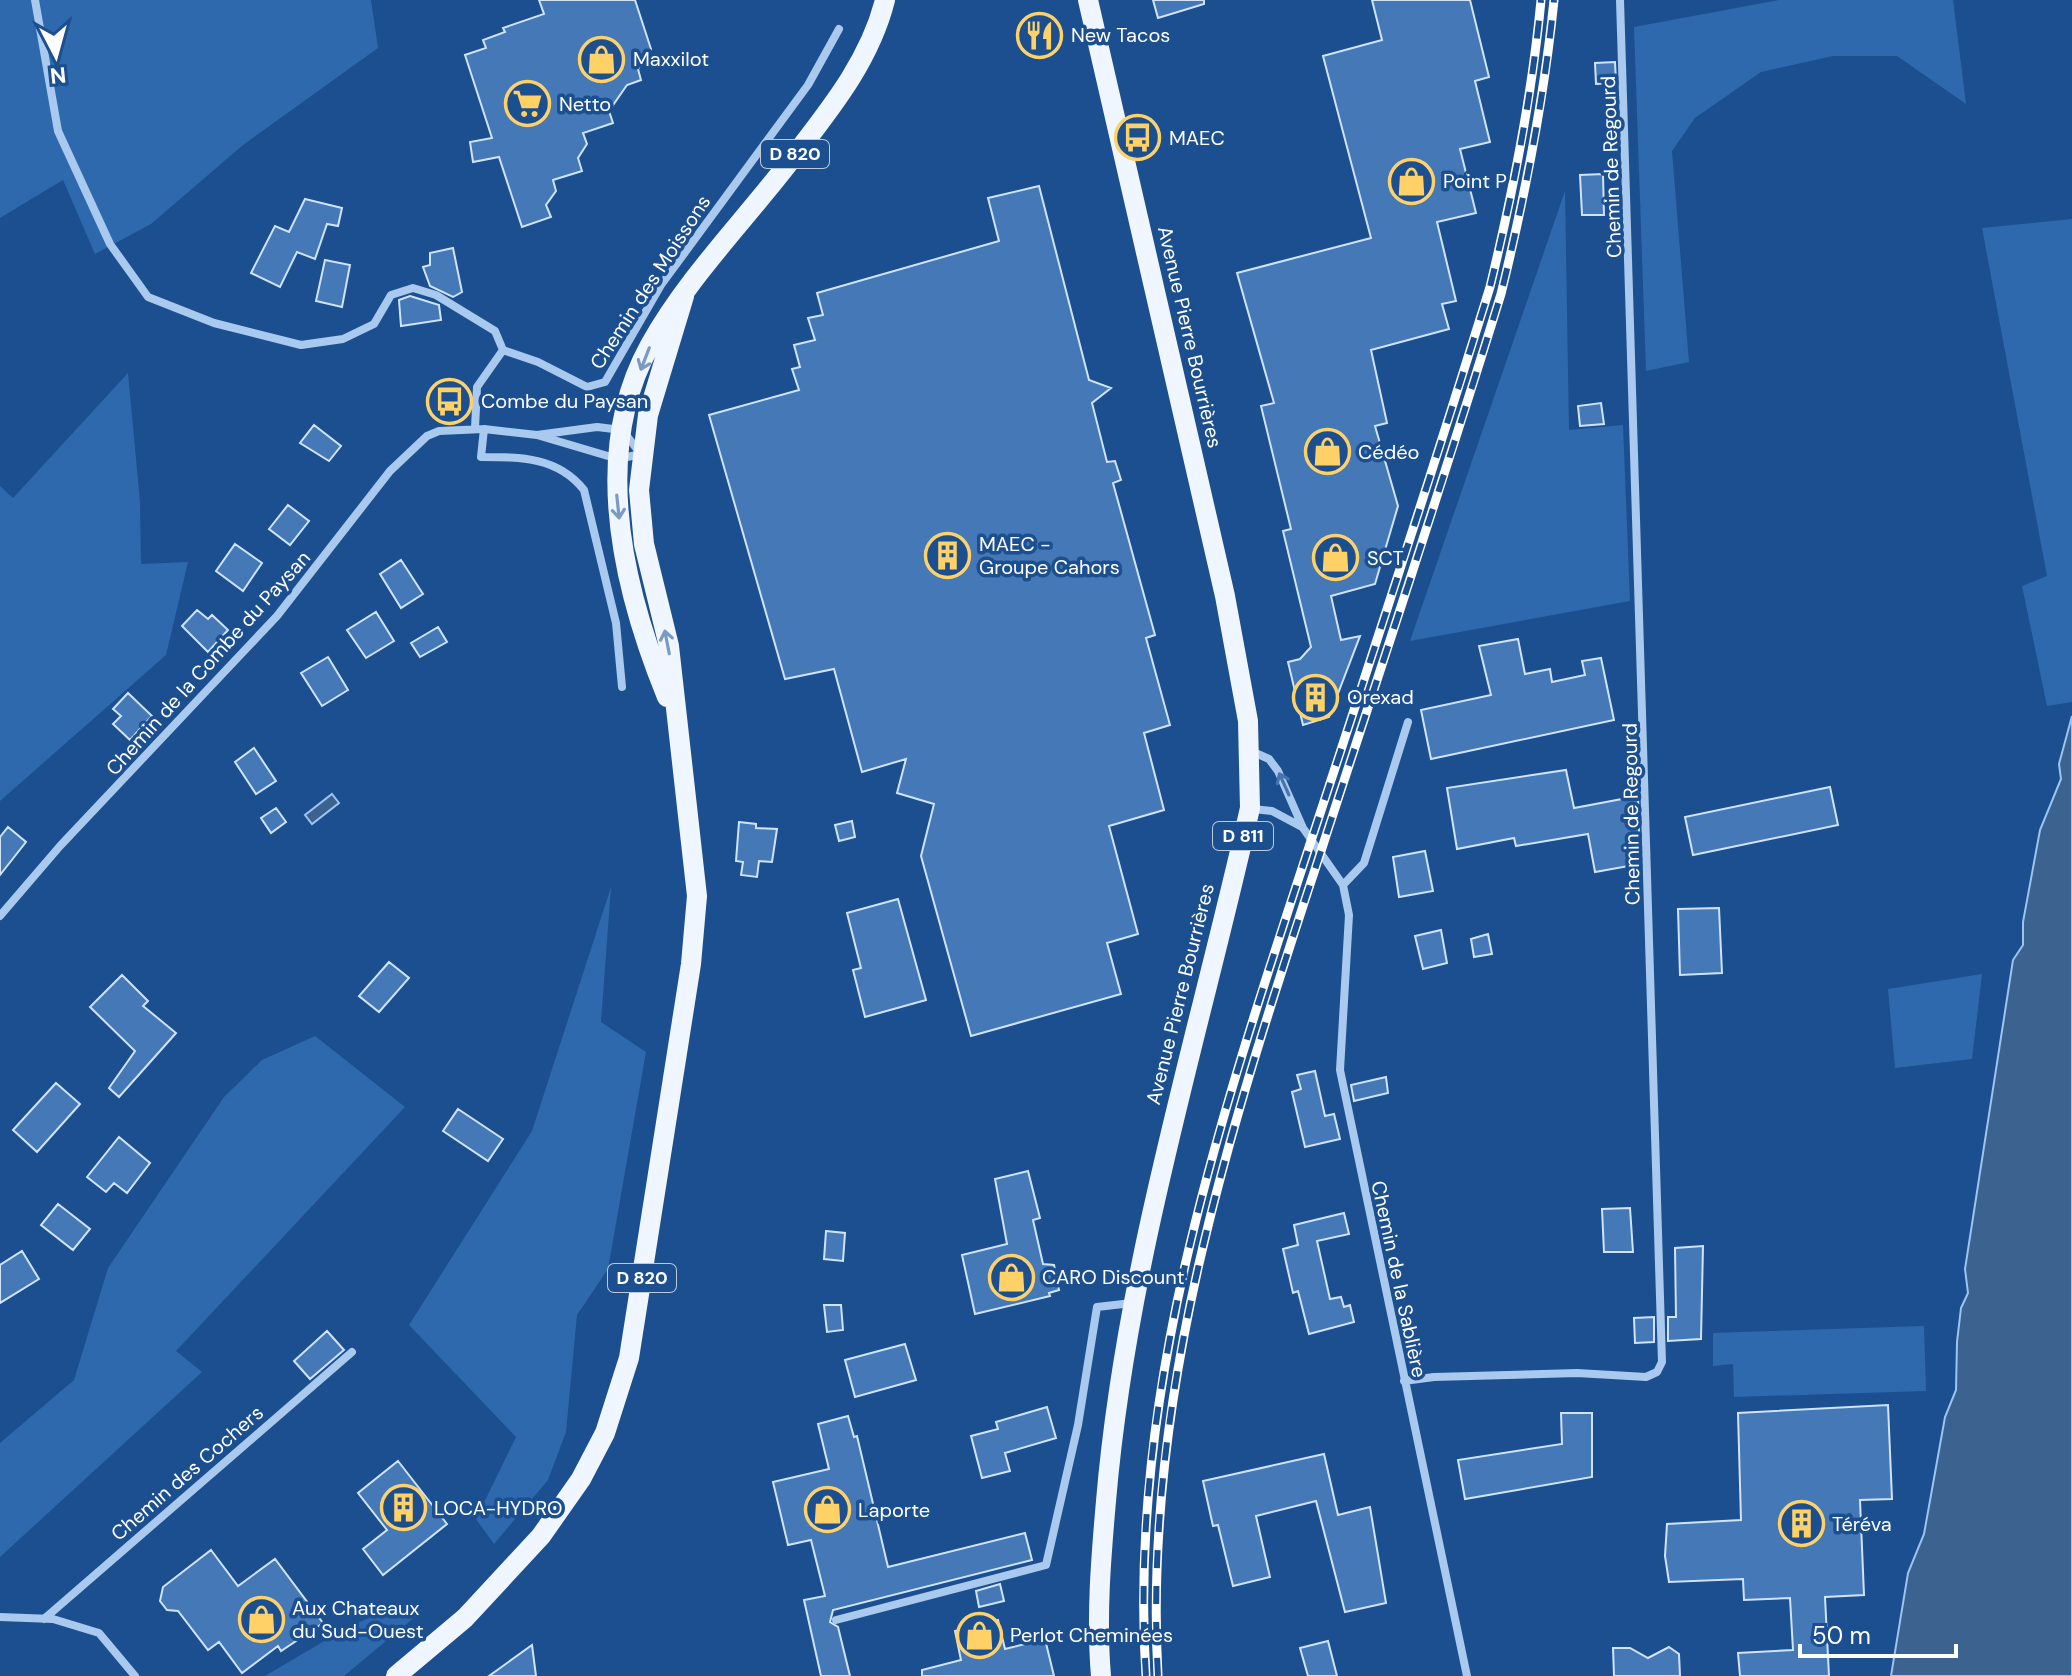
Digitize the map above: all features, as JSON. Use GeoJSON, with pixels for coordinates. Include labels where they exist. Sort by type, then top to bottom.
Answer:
{"type":"FeatureCollection","features":[{"type":"Feature","properties":{"kind":"main road","name":"D 820"},"geometry":{"type":"LineString","coordinates":[[676,720],[653,662],[623,551],[618,459],[626,407],[650,346],[684,296],[831,107],[858,67],[885,0]]}},
{"type":"Feature","properties":{"kind":"main road","name":"Avenue Pierre Bourrières"},"geometry":{"type":"LineString","coordinates":[[1088,0],[1225,596],[1251,751],[1250,808],[1132,1303],[1111,1441],[1102,1553],[1101,1676]]}},
{"type":"Feature","properties":{"kind":"main road","name":"D 820"},"geometry":{"type":"LineString","coordinates":[[396,1676],[465,1618],[541,1536],[581,1479],[605,1433],[629,1358],[689,978],[696,910],[688,800],[669,646],[644,544],[639,490],[641,454],[651,402],[684,296]]}},
{"type":"Feature","properties":{"kind":"street"},"geometry":{"type":"LineString","coordinates":[[35,0],[58,131],[110,244],[148,297],[214,323],[301,345],[343,339],[374,324],[391,295],[413,288],[436,295],[495,331],[503,350],[477,387],[481,457],[546,462],[571,473],[584,490],[616,623],[622,687]]}},
{"type":"Feature","properties":{"kind":"street","name":"Chemin de Regourd"},"geometry":{"type":"LineString","coordinates":[[1404,1381],[1434,1377],[1577,1373],[1646,1377],[1657,1372],[1662,1362],[1620,0]]}},
{"type":"Feature","properties":{"kind":"street","name":"Chemin des Moissons"},"geometry":{"type":"LineString","coordinates":[[503,350],[538,362],[587,387],[605,382],[661,285],[808,85],[839,29]]}},
{"type":"Feature","properties":{"kind":"street","name":"Chemin de la Combe du Paysan"},"geometry":{"type":"LineString","coordinates":[[537,435],[597,427],[622,430]]}},
{"type":"Feature","properties":{"kind":"street","name":"Chemin de la Combe du Paysan"},"geometry":{"type":"LineString","coordinates":[[0,916],[60,846],[277,616],[413,446],[439,431],[480,429],[537,435],[618,459],[641,454]]}},
{"type":"Feature","properties":{"kind":"street"},"geometry":{"type":"LineString","coordinates":[[622,430],[641,454]]}},
{"type":"Feature","properties":{"kind":"street"},"geometry":{"type":"LineString","coordinates":[[1343,885],[1364,863],[1408,722]]}},
{"type":"Feature","properties":{"kind":"street","name":"Chemin de la Sablière"},"geometry":{"type":"LineString","coordinates":[[1251,751],[1269,759],[1278,771],[1303,828],[1343,885],[1349,915],[1340,1070],[1467,1676]]}},
{"type":"Feature","properties":{"kind":"street","name":"Chemin de la Sablière"},"geometry":{"type":"LineString","coordinates":[[1250,808],[1272,811],[1303,828]]}},
{"type":"Feature","properties":{"kind":"street"},"geometry":{"type":"LineString","coordinates":[[836,1620],[1046,1565],[1078,1425],[1097,1307],[1132,1303]]}},
{"type":"Feature","properties":{"kind":"street","name":"Chemin des Cochers"},"geometry":{"type":"LineString","coordinates":[[44,1619],[352,1352]]}},
{"type":"Feature","properties":{"kind":"street"},"geometry":{"type":"LineString","coordinates":[[0,1617],[44,1619],[99,1633],[135,1676]]}},
{"type":"Feature","properties":{"kind":"shaded area"},"geometry":{"type":"Polygon","coordinates":[[[0,0],[371,0],[378,48],[243,145],[151,224],[95,254],[63,180],[0,218],[0,0]]]}},
{"type":"Feature","properties":{"kind":"shaded area"},"geometry":{"type":"Polygon","coordinates":[[[1779,0],[1953,0],[1966,104],[1897,56],[1833,56],[1761,72],[1695,118],[1672,151],[1689,362],[1646,371],[1634,27],[1779,0]]]}},
{"type":"Feature","properties":{"kind":"shaded area"},"geometry":{"type":"Polygon","coordinates":[[[1565,191],[1569,430],[1623,425],[1630,601],[1410,641],[1565,191]]]}},
{"type":"Feature","properties":{"kind":"shaded area"},"geometry":{"type":"Polygon","coordinates":[[[2072,219],[2072,702],[2047,706],[2022,586],[2047,576],[1982,228],[2072,219]]]}},
{"type":"Feature","properties":{"kind":"shaded area"},"geometry":{"type":"Polygon","coordinates":[[[128,373],[140,502],[141,564],[188,562],[166,655],[0,801],[0,486],[13,498],[128,373]]]}},
{"type":"Feature","properties":{"kind":"shaded area"},"geometry":{"type":"Polygon","coordinates":[[[2072,716],[2072,1676],[1891,1676],[1908,1573],[1924,1534],[1945,1417],[1956,1390],[1961,1308],[1968,1293],[1965,1269],[2013,960],[2023,945],[2023,922],[2040,830],[2061,779],[2059,764],[2072,716]]]}},
{"type":"Feature","properties":{"kind":"shaded area"},"geometry":{"type":"Polygon","coordinates":[[[332,794],[339,803],[312,824],[305,815],[332,794]]]}},
{"type":"Feature","properties":{"kind":"shaded area"},"geometry":{"type":"Polygon","coordinates":[[[611,887],[601,1022],[646,1052],[608,1269],[577,1315],[566,1432],[548,1480],[494,1544],[476,1519],[516,1437],[409,1325],[532,1131],[611,887]]]}},
{"type":"Feature","properties":{"kind":"shaded area"},"geometry":{"type":"Polygon","coordinates":[[[1982,974],[1972,1059],[1895,1068],[1888,989],[1982,974]]]}},
{"type":"Feature","properties":{"kind":"shaded area"},"geometry":{"type":"Polygon","coordinates":[[[315,1036],[405,1107],[176,1351],[202,1372],[0,1557],[0,1443],[74,1380],[108,1268],[224,1097],[262,1060],[315,1036]]]}},
{"type":"Feature","properties":{"kind":"shaded area"},"geometry":{"type":"Polygon","coordinates":[[[1924,1326],[1926,1391],[1734,1397],[1733,1364],[1713,1366],[1713,1333],[1924,1326]]]}},
{"type":"Feature","properties":{"kind":"shaded area"},"geometry":{"type":"Polygon","coordinates":[[[403,1602],[422,1611],[344,1676],[265,1676],[343,1630],[403,1602]]]}},
{"type":"Feature","properties":{"kind":"building"},"geometry":{"type":"Polygon","coordinates":[[[539,0],[635,0],[651,49],[638,69],[641,80],[627,85],[609,111],[613,123],[583,133],[587,144],[578,158],[582,171],[553,180],[556,191],[546,205],[551,217],[522,227],[499,157],[473,162],[470,142],[492,138],[465,55],[486,48],[483,40],[505,32],[503,28],[544,14],[539,0]]]}},
{"type":"Feature","properties":{"kind":"building"},"geometry":{"type":"Polygon","coordinates":[[[1153,0],[1204,0],[1204,4],[1158,18],[1153,0]]]}},
{"type":"Feature","properties":{"kind":"building"},"geometry":{"type":"Polygon","coordinates":[[[1372,0],[1470,0],[1489,77],[1475,81],[1490,142],[1460,149],[1476,213],[1437,222],[1456,301],[1442,304],[1449,329],[1371,350],[1387,423],[1375,426],[1398,506],[1375,584],[1331,596],[1341,640],[1360,636],[1329,717],[1303,725],[1288,662],[1300,659],[1311,647],[1283,531],[1291,529],[1261,406],[1274,403],[1237,273],[1371,238],[1323,56],[1382,40],[1372,0]]]}},
{"type":"Feature","properties":{"kind":"building","name":"New Tacos"},"geometry":{"type":"Polygon","coordinates":[[[1042,15],[1059,44],[1039,56],[1021,26],[1042,15]]]}},
{"type":"Feature","properties":{"kind":"building"},"geometry":{"type":"Polygon","coordinates":[[[1615,62],[1616,83],[1596,84],[1595,63],[1615,62]]]}},
{"type":"Feature","properties":{"kind":"building"},"geometry":{"type":"Polygon","coordinates":[[[1603,174],[1604,215],[1582,215],[1580,175],[1603,174]]]}},
{"type":"Feature","properties":{"kind":"building","name":"MAEC - Groupe Cahors"},"geometry":{"type":"Polygon","coordinates":[[[1039,186],[1089,380],[1111,388],[1092,403],[1107,462],[1115,461],[1121,480],[1113,483],[1155,635],[1146,638],[1170,725],[1144,733],[1164,810],[1109,826],[1138,934],[1107,943],[1121,994],[971,1036],[921,856],[934,804],[897,793],[906,759],[862,772],[834,669],[785,679],[709,415],[799,390],[792,369],[800,367],[794,345],[815,340],[808,318],[823,315],[817,293],[999,241],[988,198],[1039,186]]]}},
{"type":"Feature","properties":{"kind":"building"},"geometry":{"type":"Polygon","coordinates":[[[305,199],[342,208],[338,226],[327,224],[315,259],[297,252],[280,287],[251,273],[275,226],[289,232],[305,199]]]}},
{"type":"Feature","properties":{"kind":"building"},"geometry":{"type":"Polygon","coordinates":[[[453,248],[462,292],[453,297],[430,286],[423,267],[430,265],[430,253],[453,248]]]}},
{"type":"Feature","properties":{"kind":"building"},"geometry":{"type":"Polygon","coordinates":[[[325,260],[350,265],[342,307],[316,301],[325,260]]]}},
{"type":"Feature","properties":{"kind":"building"},"geometry":{"type":"Polygon","coordinates":[[[410,296],[439,305],[441,320],[401,326],[399,300],[410,296]]]}},
{"type":"Feature","properties":{"kind":"building"},"geometry":{"type":"Polygon","coordinates":[[[1601,403],[1604,424],[1580,426],[1578,406],[1601,403]]]}},
{"type":"Feature","properties":{"kind":"building"},"geometry":{"type":"Polygon","coordinates":[[[314,425],[341,446],[329,461],[300,443],[314,425]]]}},
{"type":"Feature","properties":{"kind":"building"},"geometry":{"type":"Polygon","coordinates":[[[288,505],[309,521],[290,545],[269,529],[288,505]]]}},
{"type":"Feature","properties":{"kind":"building"},"geometry":{"type":"Polygon","coordinates":[[[235,544],[262,563],[243,591],[216,571],[235,544]]]}},
{"type":"Feature","properties":{"kind":"building"},"geometry":{"type":"Polygon","coordinates":[[[401,560],[423,594],[401,608],[380,574],[401,560]]]}},
{"type":"Feature","properties":{"kind":"building"},"geometry":{"type":"Polygon","coordinates":[[[197,610],[208,619],[212,615],[228,630],[208,652],[182,626],[197,610]]]}},
{"type":"Feature","properties":{"kind":"building"},"geometry":{"type":"Polygon","coordinates":[[[376,612],[394,641],[366,658],[347,630],[376,612]]]}},
{"type":"Feature","properties":{"kind":"building"},"geometry":{"type":"Polygon","coordinates":[[[438,627],[447,642],[420,657],[411,643],[438,627]]]}},
{"type":"Feature","properties":{"kind":"building"},"geometry":{"type":"Polygon","coordinates":[[[1518,639],[1525,674],[1550,669],[1552,682],[1585,675],[1582,661],[1601,658],[1614,720],[1431,759],[1421,710],[1491,695],[1479,646],[1518,639]]]}},
{"type":"Feature","properties":{"kind":"building"},"geometry":{"type":"Polygon","coordinates":[[[328,657],[348,690],[322,706],[301,673],[328,657]]]}},
{"type":"Feature","properties":{"kind":"building"},"geometry":{"type":"Polygon","coordinates":[[[128,693],[152,716],[130,740],[113,724],[121,716],[113,709],[128,693]]]}},
{"type":"Feature","properties":{"kind":"building"},"geometry":{"type":"Polygon","coordinates":[[[254,748],[276,781],[256,794],[235,762],[254,748]]]}},
{"type":"Feature","properties":{"kind":"building"},"geometry":{"type":"Polygon","coordinates":[[[1566,770],[1574,808],[1638,796],[1640,864],[1595,872],[1588,834],[1516,846],[1514,838],[1457,849],[1447,788],[1566,770]]]}},
{"type":"Feature","properties":{"kind":"building"},"geometry":{"type":"Polygon","coordinates":[[[1830,787],[1838,825],[1693,855],[1685,817],[1830,787]]]}},
{"type":"Feature","properties":{"kind":"building"},"geometry":{"type":"Polygon","coordinates":[[[276,808],[286,822],[271,833],[261,818],[276,808]]]}},
{"type":"Feature","properties":{"kind":"building"},"geometry":{"type":"Polygon","coordinates":[[[852,821],[855,837],[839,841],[835,825],[852,821]]]}},
{"type":"Feature","properties":{"kind":"building"},"geometry":{"type":"Polygon","coordinates":[[[739,822],[756,824],[756,828],[777,829],[772,862],[759,861],[757,877],[741,875],[743,862],[736,861],[739,822]]]}},
{"type":"Feature","properties":{"kind":"building"},"geometry":{"type":"Polygon","coordinates":[[[8,827],[26,842],[0,875],[0,837],[8,827]]]}},
{"type":"Feature","properties":{"kind":"building"},"geometry":{"type":"Polygon","coordinates":[[[1425,851],[1433,891],[1399,897],[1393,857],[1425,851]]]}},
{"type":"Feature","properties":{"kind":"building"},"geometry":{"type":"Polygon","coordinates":[[[898,899],[926,1000],[865,1017],[853,970],[861,968],[847,913],[898,899]]]}},
{"type":"Feature","properties":{"kind":"building"},"geometry":{"type":"Polygon","coordinates":[[[1719,908],[1722,973],[1680,975],[1678,909],[1719,908]]]}},
{"type":"Feature","properties":{"kind":"building"},"geometry":{"type":"Polygon","coordinates":[[[1441,930],[1447,963],[1423,969],[1415,936],[1441,930]]]}},
{"type":"Feature","properties":{"kind":"building"},"geometry":{"type":"Polygon","coordinates":[[[1488,934],[1492,954],[1474,957],[1471,939],[1488,934]]]}},
{"type":"Feature","properties":{"kind":"building"},"geometry":{"type":"Polygon","coordinates":[[[389,962],[409,978],[379,1012],[359,996],[389,962]]]}},
{"type":"Feature","properties":{"kind":"building"},"geometry":{"type":"Polygon","coordinates":[[[122,975],[148,1001],[143,1006],[176,1033],[119,1097],[109,1088],[135,1051],[90,1007],[122,975]]]}},
{"type":"Feature","properties":{"kind":"building"},"geometry":{"type":"Polygon","coordinates":[[[1315,1071],[1325,1116],[1334,1114],[1340,1139],[1305,1147],[1292,1092],[1301,1089],[1297,1075],[1315,1071]]]}},
{"type":"Feature","properties":{"kind":"building"},"geometry":{"type":"Polygon","coordinates":[[[1386,1077],[1388,1093],[1354,1101],[1351,1085],[1386,1077]]]}},
{"type":"Feature","properties":{"kind":"building"},"geometry":{"type":"Polygon","coordinates":[[[56,1083],[80,1104],[37,1152],[13,1130],[56,1083]]]}},
{"type":"Feature","properties":{"kind":"building"},"geometry":{"type":"Polygon","coordinates":[[[458,1109],[503,1139],[488,1161],[443,1131],[458,1109]]]}},
{"type":"Feature","properties":{"kind":"building"},"geometry":{"type":"Polygon","coordinates":[[[119,1137],[150,1163],[127,1193],[114,1183],[106,1192],[87,1177],[119,1137]]]}},
{"type":"Feature","properties":{"kind":"building","name":"CARO Discount"},"geometry":{"type":"Polygon","coordinates":[[[1028,1171],[1040,1218],[1033,1220],[1043,1264],[1054,1265],[1059,1290],[1049,1293],[1050,1296],[975,1314],[962,1255],[1007,1244],[995,1179],[1028,1171]]]}},
{"type":"Feature","properties":{"kind":"building"},"geometry":{"type":"Polygon","coordinates":[[[58,1204],[90,1229],[73,1250],[41,1225],[58,1204]]]}},
{"type":"Feature","properties":{"kind":"building"},"geometry":{"type":"Polygon","coordinates":[[[1630,1208],[1633,1252],[1604,1252],[1602,1209],[1630,1208]]]}},
{"type":"Feature","properties":{"kind":"building"},"geometry":{"type":"Polygon","coordinates":[[[1344,1213],[1349,1234],[1317,1241],[1330,1299],[1341,1297],[1344,1307],[1350,1305],[1354,1322],[1309,1334],[1298,1291],[1293,1293],[1283,1249],[1298,1245],[1294,1225],[1344,1213]]]}},
{"type":"Feature","properties":{"kind":"building"},"geometry":{"type":"Polygon","coordinates":[[[826,1231],[845,1233],[843,1261],[824,1259],[826,1231]]]}},
{"type":"Feature","properties":{"kind":"building"},"geometry":{"type":"Polygon","coordinates":[[[1703,1246],[1701,1339],[1668,1341],[1668,1317],[1676,1317],[1675,1248],[1703,1246]]]}},
{"type":"Feature","properties":{"kind":"building"},"geometry":{"type":"Polygon","coordinates":[[[22,1251],[39,1279],[0,1303],[0,1265],[22,1251]]]}},
{"type":"Feature","properties":{"kind":"building"},"geometry":{"type":"Polygon","coordinates":[[[824,1305],[841,1305],[843,1330],[827,1332],[824,1305]]]}},
{"type":"Feature","properties":{"kind":"building"},"geometry":{"type":"Polygon","coordinates":[[[1654,1317],[1654,1342],[1635,1343],[1634,1318],[1654,1317]]]}},
{"type":"Feature","properties":{"kind":"building"},"geometry":{"type":"Polygon","coordinates":[[[327,1331],[344,1350],[310,1379],[294,1361],[327,1331]]]}},
{"type":"Feature","properties":{"kind":"building"},"geometry":{"type":"Polygon","coordinates":[[[905,1344],[916,1380],[855,1397],[845,1360],[905,1344]]]}},
{"type":"Feature","properties":{"kind":"building","name":"Téréva"},"geometry":{"type":"Polygon","coordinates":[[[1888,1405],[1892,1499],[1860,1500],[1864,1595],[1825,1597],[1829,1676],[1740,1676],[1738,1653],[1793,1650],[1790,1598],[1744,1600],[1743,1579],[1669,1582],[1665,1556],[1667,1524],[1741,1520],[1738,1413],[1888,1405]]]}},
{"type":"Feature","properties":{"kind":"building"},"geometry":{"type":"Polygon","coordinates":[[[1047,1407],[1056,1438],[1005,1453],[1010,1471],[982,1478],[971,1436],[998,1429],[996,1422],[1047,1407]]]}},
{"type":"Feature","properties":{"kind":"building"},"geometry":{"type":"Polygon","coordinates":[[[1561,1413],[1592,1413],[1592,1477],[1465,1499],[1458,1460],[1562,1444],[1561,1413]]]}},
{"type":"Feature","properties":{"kind":"building","name":"Laporte"},"geometry":{"type":"Polygon","coordinates":[[[848,1416],[854,1437],[857,1436],[888,1567],[1025,1533],[1032,1560],[833,1610],[830,1622],[838,1627],[850,1676],[821,1676],[804,1600],[825,1596],[811,1540],[788,1545],[773,1482],[829,1469],[818,1424],[848,1416]]]}},
{"type":"Feature","properties":{"kind":"building"},"geometry":{"type":"Polygon","coordinates":[[[1324,1454],[1338,1515],[1370,1507],[1386,1603],[1345,1612],[1316,1501],[1256,1516],[1270,1577],[1233,1586],[1218,1525],[1213,1526],[1203,1481],[1324,1454]]]}},
{"type":"Feature","properties":{"kind":"building","name":"LOCA-HYDRO"},"geometry":{"type":"Polygon","coordinates":[[[398,1461],[447,1524],[383,1575],[363,1549],[387,1530],[358,1493],[398,1461]]]}},
{"type":"Feature","properties":{"kind":"building","name":"Aux Chateaux du Sud-Ouest"},"geometry":{"type":"Polygon","coordinates":[[[211,1550],[238,1586],[275,1559],[323,1623],[281,1651],[278,1646],[242,1673],[219,1642],[208,1650],[178,1611],[167,1610],[160,1601],[163,1587],[211,1550]]]}},
{"type":"Feature","properties":{"kind":"building"},"geometry":{"type":"Polygon","coordinates":[[[1000,1584],[1004,1601],[979,1607],[976,1591],[1000,1584]]]}},
{"type":"Feature","properties":{"kind":"building","name":"Perlot Cheminées"},"geometry":{"type":"Polygon","coordinates":[[[998,1620],[1005,1649],[1045,1639],[1054,1676],[922,1676],[922,1670],[961,1660],[955,1631],[998,1620]]]}},
{"type":"Feature","properties":{"kind":"building"},"geometry":{"type":"Polygon","coordinates":[[[1328,1641],[1337,1676],[1308,1676],[1300,1648],[1328,1641]]]}},
{"type":"Feature","properties":{"kind":"building"},"geometry":{"type":"Polygon","coordinates":[[[532,1645],[536,1676],[489,1676],[532,1645]]]}},
{"type":"Feature","properties":{"kind":"building"},"geometry":{"type":"Polygon","coordinates":[[[1669,1647],[1679,1654],[1680,1676],[1614,1676],[1613,1648],[1630,1648],[1648,1658],[1669,1647]]]}},
{"type":"Feature","properties":{"kind":"railway"},"geometry":{"type":"LineString","coordinates":[[1146,1676],[1144,1569],[1151,1463],[1166,1358],[1188,1253],[1214,1150],[1245,1047],[1490,287],[1521,144],[1541,0]]}},
{"type":"Feature","properties":{"kind":"railway"},"geometry":{"type":"LineString","coordinates":[[1158,1676],[1157,1569],[1164,1464],[1180,1359],[1201,1255],[1257,1050],[1501,294],[1533,148],[1554,0]]}},
{"type":"Feature","properties":{"kind":"place","name":"New Tacos"},"geometry":{"type":"Point","coordinates":[1040,35]}},
{"type":"Feature","properties":{"kind":"place","name":"Maxxilot"},"geometry":{"type":"Point","coordinates":[602,59]}},
{"type":"Feature","properties":{"kind":"place","name":"Netto"},"geometry":{"type":"Point","coordinates":[528,104]}},
{"type":"Feature","properties":{"kind":"place","name":"MAEC"},"geometry":{"type":"Point","coordinates":[1138,138]}},
{"type":"Feature","properties":{"kind":"place","name":"Point P"},"geometry":{"type":"Point","coordinates":[1412,181]}},
{"type":"Feature","properties":{"kind":"place","name":"Combe du Paysan"},"geometry":{"type":"Point","coordinates":[450,401]}},
{"type":"Feature","properties":{"kind":"place","name":"Cédéo"},"geometry":{"type":"Point","coordinates":[1327,452]}},
{"type":"Feature","properties":{"kind":"place","name":"MAEC - Groupe Cahors"},"geometry":{"type":"Point","coordinates":[948,555]}},
{"type":"Feature","properties":{"kind":"place","name":"SCT"},"geometry":{"type":"Point","coordinates":[1336,558]}},
{"type":"Feature","properties":{"kind":"place","name":"Orexad"},"geometry":{"type":"Point","coordinates":[1316,697]}},
{"type":"Feature","properties":{"kind":"place","name":"CARO Discount"},"geometry":{"type":"Point","coordinates":[1011,1277]}},
{"type":"Feature","properties":{"kind":"place","name":"LOCA-HYDRO"},"geometry":{"type":"Point","coordinates":[403,1508]}},
{"type":"Feature","properties":{"kind":"place","name":"Laporte"},"geometry":{"type":"Point","coordinates":[827,1510]}},
{"type":"Feature","properties":{"kind":"place","name":"Téréva"},"geometry":{"type":"Point","coordinates":[1801,1524]}},
{"type":"Feature","properties":{"kind":"place","name":"Aux Chateaux du Sud-Ouest"},"geometry":{"type":"Point","coordinates":[261,1619]}},
{"type":"Feature","properties":{"kind":"place","name":"Perlot Cheminées"},"geometry":{"type":"Point","coordinates":[979,1635]}}]}
